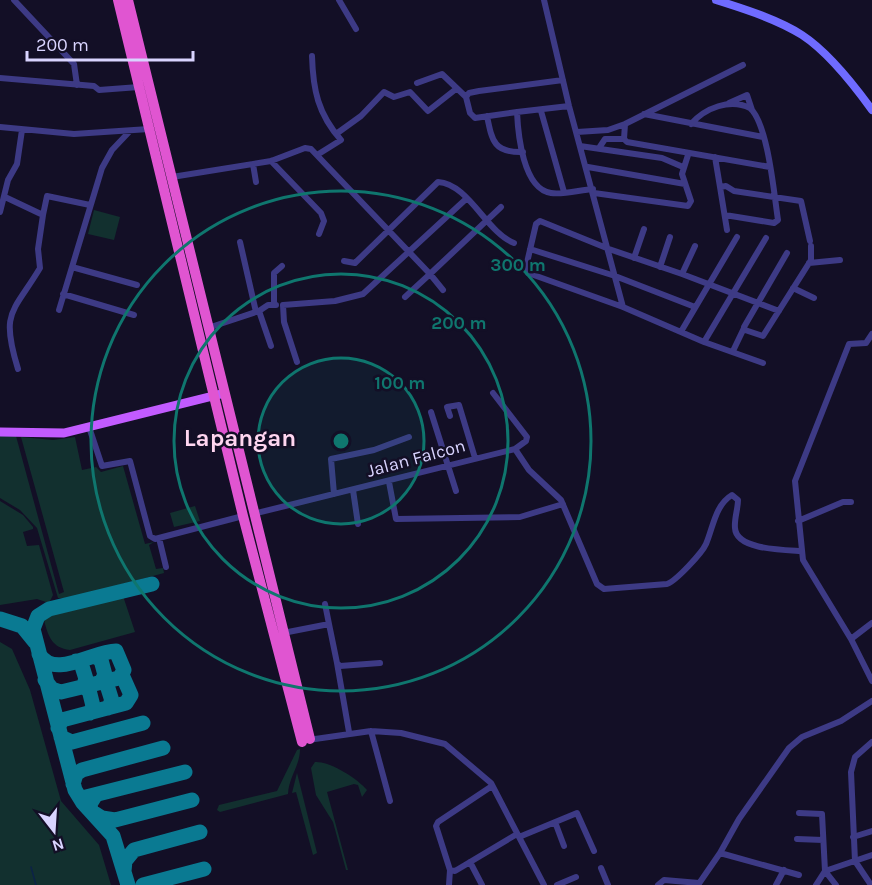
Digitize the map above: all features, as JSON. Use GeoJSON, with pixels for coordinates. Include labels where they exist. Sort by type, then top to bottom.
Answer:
{"type":"FeatureCollection","features":[{"type":"Feature","properties":{"kind":"highway"},"geometry":{"type":"LineString","coordinates":[[118,0],[172,177],[191,278],[207,328],[219,394]]}},
{"type":"Feature","properties":{"kind":"highway"},"geometry":{"type":"LineString","coordinates":[[128,0],[138,62],[139,87],[191,278],[248,515],[306,741]]}},
{"type":"Feature","properties":{"kind":"highway"},"geometry":{"type":"LineString","coordinates":[[248,515],[283,633],[306,741]]}},
{"type":"Feature","properties":{"kind":"main road"},"geometry":{"type":"LineString","coordinates":[[719,0],[803,36],[853,84],[872,110]]}},
{"type":"Feature","properties":{"kind":"main road"},"geometry":{"type":"LineString","coordinates":[[0,432],[52,434],[89,427],[219,394]]}},
{"type":"Feature","properties":{"kind":"street"},"geometry":{"type":"LineString","coordinates":[[14,0],[74,64],[77,85]]}},
{"type":"Feature","properties":{"kind":"street"},"geometry":{"type":"LineString","coordinates":[[339,0],[356,29]]}},
{"type":"Feature","properties":{"kind":"street"},"geometry":{"type":"LineString","coordinates":[[544,0],[562,80],[588,167],[606,248],[624,307]]}},
{"type":"Feature","properties":{"kind":"street"},"geometry":{"type":"LineString","coordinates":[[312,56],[314,82],[321,112],[341,140],[317,154]]}},
{"type":"Feature","properties":{"kind":"street"},"geometry":{"type":"LineString","coordinates":[[577,132],[608,130],[625,124],[743,65]]}},
{"type":"Feature","properties":{"kind":"street"},"geometry":{"type":"LineString","coordinates":[[417,83],[442,74],[456,90],[466,97],[473,117],[569,106]]}},
{"type":"Feature","properties":{"kind":"street"},"geometry":{"type":"LineString","coordinates":[[0,78],[94,86],[99,90],[139,87]]}},
{"type":"Feature","properties":{"kind":"street"},"geometry":{"type":"LineString","coordinates":[[466,97],[469,93],[479,91],[562,80]]}},
{"type":"Feature","properties":{"kind":"street"},"geometry":{"type":"LineString","coordinates":[[336,134],[362,116],[384,92],[394,97],[410,92],[428,111],[456,90]]}},
{"type":"Feature","properties":{"kind":"street"},"geometry":{"type":"LineString","coordinates":[[691,124],[707,111],[747,95],[752,110],[759,120],[770,166],[778,220],[774,224],[725,215]]}},
{"type":"Feature","properties":{"kind":"street"},"geometry":{"type":"LineString","coordinates":[[729,103],[742,104],[752,110]]}},
{"type":"Feature","properties":{"kind":"street"},"geometry":{"type":"LineString","coordinates":[[541,111],[564,192]]}},
{"type":"Feature","properties":{"kind":"street"},"geometry":{"type":"LineString","coordinates":[[517,112],[528,173],[536,186],[550,194],[593,191],[688,206],[691,201],[685,184],[683,167],[688,155]]}},
{"type":"Feature","properties":{"kind":"street"},"geometry":{"type":"LineString","coordinates":[[644,114],[763,137]]}},
{"type":"Feature","properties":{"kind":"street"},"geometry":{"type":"LineString","coordinates":[[487,116],[491,135],[500,149],[510,153],[523,152]]}},
{"type":"Feature","properties":{"kind":"street"},"geometry":{"type":"LineString","coordinates":[[624,139],[625,124]]}},
{"type":"Feature","properties":{"kind":"street"},"geometry":{"type":"LineString","coordinates":[[0,127],[74,134],[150,129]]}},
{"type":"Feature","properties":{"kind":"street"},"geometry":{"type":"LineString","coordinates":[[0,212],[8,180],[17,164],[22,130]]}},
{"type":"Feature","properties":{"kind":"street"},"geometry":{"type":"LineString","coordinates":[[599,148],[608,130]]}},
{"type":"Feature","properties":{"kind":"street"},"geometry":{"type":"LineString","coordinates":[[59,310],[107,156],[129,132]]}},
{"type":"Feature","properties":{"kind":"street"},"geometry":{"type":"LineString","coordinates":[[605,139],[624,139],[627,142],[688,155],[770,166]]}},
{"type":"Feature","properties":{"kind":"street"},"geometry":{"type":"LineString","coordinates":[[580,146],[663,158],[683,167]]}},
{"type":"Feature","properties":{"kind":"street"},"geometry":{"type":"LineString","coordinates":[[172,177],[271,161],[305,148],[317,154],[411,252],[443,290]]}},
{"type":"Feature","properties":{"kind":"street"},"geometry":{"type":"LineString","coordinates":[[715,157],[727,230]]}},
{"type":"Feature","properties":{"kind":"street"},"geometry":{"type":"LineString","coordinates":[[271,161],[321,213],[324,221],[319,234]]}},
{"type":"Feature","properties":{"kind":"street"},"geometry":{"type":"LineString","coordinates":[[253,164],[256,182]]}},
{"type":"Feature","properties":{"kind":"street"},"geometry":{"type":"LineString","coordinates":[[588,167],[685,184]]}},
{"type":"Feature","properties":{"kind":"street"},"geometry":{"type":"LineString","coordinates":[[0,177],[8,180]]}},
{"type":"Feature","properties":{"kind":"street"},"geometry":{"type":"LineString","coordinates":[[344,261],[355,263],[438,182],[451,186],[501,237],[514,243]]}},
{"type":"Feature","properties":{"kind":"street"},"geometry":{"type":"LineString","coordinates":[[720,187],[726,186],[737,192],[774,195],[801,201],[811,243],[809,263],[763,336],[744,328]]}},
{"type":"Feature","properties":{"kind":"street"},"geometry":{"type":"LineString","coordinates":[[18,369],[6,344],[4,322],[12,304],[40,268],[38,249],[47,196],[90,205]]}},
{"type":"Feature","properties":{"kind":"street"},"geometry":{"type":"LineString","coordinates":[[5,198],[43,214]]}},
{"type":"Feature","properties":{"kind":"street"},"geometry":{"type":"LineString","coordinates":[[207,328],[257,311],[264,306],[335,301],[363,294],[466,199]]}},
{"type":"Feature","properties":{"kind":"street"},"geometry":{"type":"LineString","coordinates":[[405,297],[501,207]]}},
{"type":"Feature","properties":{"kind":"street"},"geometry":{"type":"LineString","coordinates":[[763,363],[704,342],[682,330],[624,307],[528,273],[526,267],[536,224],[540,221],[606,248],[779,311]]}},
{"type":"Feature","properties":{"kind":"street"},"geometry":{"type":"LineString","coordinates":[[634,258],[644,229]]}},
{"type":"Feature","properties":{"kind":"street"},"geometry":{"type":"LineString","coordinates":[[660,267],[670,237]]}},
{"type":"Feature","properties":{"kind":"street"},"geometry":{"type":"LineString","coordinates":[[682,330],[737,237]]}},
{"type":"Feature","properties":{"kind":"street"},"geometry":{"type":"LineString","coordinates":[[704,342],[716,326],[732,293],[766,238]]}},
{"type":"Feature","properties":{"kind":"street"},"geometry":{"type":"LineString","coordinates":[[240,242],[257,311],[271,346]]}},
{"type":"Feature","properties":{"kind":"street"},"geometry":{"type":"LineString","coordinates":[[682,274],[695,246]]}},
{"type":"Feature","properties":{"kind":"street"},"geometry":{"type":"LineString","coordinates":[[530,249],[614,276],[695,308]]}},
{"type":"Feature","properties":{"kind":"street"},"geometry":{"type":"LineString","coordinates":[[733,351],[757,304],[787,254]]}},
{"type":"Feature","properties":{"kind":"street"},"geometry":{"type":"LineString","coordinates":[[809,263],[840,260]]}},
{"type":"Feature","properties":{"kind":"street"},"geometry":{"type":"LineString","coordinates":[[274,304],[274,273],[282,266]]}},
{"type":"Feature","properties":{"kind":"street"},"geometry":{"type":"LineString","coordinates":[[72,267],[137,285]]}},
{"type":"Feature","properties":{"kind":"street"},"geometry":{"type":"LineString","coordinates":[[793,288],[814,298]]}},
{"type":"Feature","properties":{"kind":"street"},"geometry":{"type":"LineString","coordinates":[[63,294],[134,315]]}},
{"type":"Feature","properties":{"kind":"street"},"geometry":{"type":"LineString","coordinates":[[283,305],[285,322],[297,362]]}},
{"type":"Feature","properties":{"kind":"street"},"geometry":{"type":"LineString","coordinates":[[872,334],[866,343],[849,344],[797,471],[795,487],[801,551],[810,574],[851,639],[872,681]]}},
{"type":"Feature","properties":{"kind":"street"},"geometry":{"type":"LineString","coordinates":[[493,393],[527,437],[526,441],[515,449],[529,470],[563,504],[597,584],[604,589],[667,584],[675,581],[704,548],[714,519],[732,495],[738,500],[735,528],[739,538],[748,543],[772,549],[801,551]]}},
{"type":"Feature","properties":{"kind":"street"},"geometry":{"type":"LineString","coordinates":[[450,416],[447,407],[459,405],[475,458]]}},
{"type":"Feature","properties":{"kind":"street"},"geometry":{"type":"LineString","coordinates":[[431,412],[456,491]]}},
{"type":"Feature","properties":{"kind":"street"},"geometry":{"type":"LineString","coordinates":[[89,427],[102,466],[130,461],[150,536],[159,538],[166,567]]}},
{"type":"Feature","properties":{"kind":"street"},"geometry":{"type":"LineString","coordinates":[[334,494],[331,459],[374,450],[410,437]]}},
{"type":"Feature","properties":{"kind":"street","name":"Jalan Falcon"},"geometry":{"type":"LineString","coordinates":[[159,538],[515,449]]}},
{"type":"Feature","properties":{"kind":"street"},"geometry":{"type":"LineString","coordinates":[[388,482],[396,519],[520,517],[563,504]]}},
{"type":"Feature","properties":{"kind":"street"},"geometry":{"type":"LineString","coordinates":[[353,490],[358,524]]}},
{"type":"Feature","properties":{"kind":"street"},"geometry":{"type":"LineString","coordinates":[[798,521],[843,502],[851,502]]}},
{"type":"Feature","properties":{"kind":"street"},"geometry":{"type":"LineString","coordinates":[[325,604],[349,732]]}},
{"type":"Feature","properties":{"kind":"street"},"geometry":{"type":"LineString","coordinates":[[851,639],[872,623]]}},
{"type":"Feature","properties":{"kind":"street"},"geometry":{"type":"LineString","coordinates":[[283,633],[329,624]]}},
{"type":"Feature","properties":{"kind":"street"},"geometry":{"type":"LineString","coordinates":[[337,663],[340,666],[380,663]]}},
{"type":"Feature","properties":{"kind":"street"},"geometry":{"type":"LineString","coordinates":[[658,885],[664,880],[699,884],[734,827],[789,748],[802,738],[841,721],[872,701]]}},
{"type":"Feature","properties":{"kind":"street"},"geometry":{"type":"LineString","coordinates":[[306,741],[349,732],[370,731],[401,733],[446,744],[492,786],[544,885]]}},
{"type":"Feature","properties":{"kind":"street"},"geometry":{"type":"LineString","coordinates":[[370,731],[390,801]]}},
{"type":"Feature","properties":{"kind":"street"},"geometry":{"type":"LineString","coordinates":[[871,885],[855,861],[852,764],[860,752],[872,742]]}},
{"type":"Feature","properties":{"kind":"street"},"geometry":{"type":"LineString","coordinates":[[449,885],[450,870],[436,826],[438,822],[492,786]]}},
{"type":"Feature","properties":{"kind":"street"},"geometry":{"type":"LineString","coordinates":[[450,870],[455,871],[518,835],[578,813],[594,851]]}},
{"type":"Feature","properties":{"kind":"street"},"geometry":{"type":"LineString","coordinates":[[799,813],[820,813],[825,871],[816,885]]}},
{"type":"Feature","properties":{"kind":"street"},"geometry":{"type":"LineString","coordinates":[[555,822],[564,846]]}},
{"type":"Feature","properties":{"kind":"street"},"geometry":{"type":"LineString","coordinates":[[853,837],[872,831]]}},
{"type":"Feature","properties":{"kind":"street"},"geometry":{"type":"LineString","coordinates":[[797,839],[824,840]]}},
{"type":"Feature","properties":{"kind":"street"},"geometry":{"type":"LineString","coordinates":[[720,853],[799,876]]}},
{"type":"Feature","properties":{"kind":"street"},"geometry":{"type":"LineString","coordinates":[[825,871],[872,855]]}},
{"type":"Feature","properties":{"kind":"street"},"geometry":{"type":"LineString","coordinates":[[470,862],[482,885]]}},
{"type":"Feature","properties":{"kind":"street"},"geometry":{"type":"LineString","coordinates":[[601,868],[608,885]]}},
{"type":"Feature","properties":{"kind":"street"},"geometry":{"type":"LineString","coordinates":[[776,885],[784,870]]}},
{"type":"Feature","properties":{"kind":"street"},"geometry":{"type":"LineString","coordinates":[[825,871],[836,885]]}},
{"type":"Feature","properties":{"kind":"street"},"geometry":{"type":"LineString","coordinates":[[557,885],[576,877]]}},
{"type":"Feature","properties":{"kind":"green space"},"geometry":{"type":"Polygon","coordinates":[[[94,210],[120,217],[114,240],[88,234],[94,210]]]}},
{"type":"Feature","properties":{"kind":"green space"},"geometry":{"type":"Polygon","coordinates":[[[0,435],[16,436],[59,594],[64,592],[21,437],[53,440],[75,437],[82,470],[96,467],[101,472],[123,466],[145,544],[154,542],[149,545],[156,569],[163,568],[164,573],[70,598],[58,598],[37,528],[20,510],[0,498],[0,435]]]}},
{"type":"Feature","properties":{"kind":"green space"},"geometry":{"type":"Polygon","coordinates":[[[0,501],[23,515],[33,527],[23,532],[27,546],[39,545],[53,595],[49,603],[37,599],[0,605],[0,501]]]}},
{"type":"Feature","properties":{"kind":"green space"},"geometry":{"type":"Polygon","coordinates":[[[195,506],[200,521],[174,527],[170,513],[195,506]]]}},
{"type":"Feature","properties":{"kind":"green space"},"geometry":{"type":"Polygon","coordinates":[[[123,596],[135,632],[70,650],[59,647],[49,636],[44,620],[47,616],[123,596]]]}},
{"type":"Feature","properties":{"kind":"green space"},"geometry":{"type":"Polygon","coordinates":[[[0,642],[12,649],[30,690],[61,801],[99,845],[111,885],[0,885],[0,642]]]}},
{"type":"Feature","properties":{"kind":"green space"},"geometry":{"type":"Polygon","coordinates":[[[300,749],[288,794],[220,812],[217,810],[219,805],[277,791],[297,750],[300,749]]]}},
{"type":"Feature","properties":{"kind":"green space"},"geometry":{"type":"Polygon","coordinates":[[[315,762],[328,764],[343,772],[367,790],[362,797],[358,785],[354,784],[327,792],[348,870],[346,870],[333,822],[316,795],[311,768],[315,762]]]}},
{"type":"Feature","properties":{"kind":"green space"},"geometry":{"type":"Polygon","coordinates":[[[297,773],[317,853],[313,855],[296,792],[292,793],[297,773]]]}},
{"type":"Feature","properties":{"kind":"waterway"},"geometry":{"type":"LineString","coordinates":[[31,867],[36,885]]}},
{"type":"Feature","properties":{"kind":"taxiway"},"geometry":{"type":"LineString","coordinates":[[128,885],[113,836],[83,803],[75,790],[33,629],[38,616],[49,609],[152,584]]}},
{"type":"Feature","properties":{"kind":"taxiway"},"geometry":{"type":"LineString","coordinates":[[0,619],[22,626],[35,642]]}},
{"type":"Feature","properties":{"kind":"taxiway"},"geometry":{"type":"LineString","coordinates":[[39,654],[46,661],[64,664],[116,651],[124,670],[120,677]]}},
{"type":"Feature","properties":{"kind":"taxiway"},"geometry":{"type":"LineString","coordinates":[[94,656],[101,660],[105,675],[101,682],[107,685],[112,701],[108,708]]}},
{"type":"Feature","properties":{"kind":"taxiway"},"geometry":{"type":"LineString","coordinates":[[76,661],[81,663],[86,679],[83,687],[89,690],[93,706],[90,713]]}},
{"type":"Feature","properties":{"kind":"taxiway"},"geometry":{"type":"LineString","coordinates":[[45,680],[52,689],[61,692],[123,677],[131,695],[126,703],[62,720],[58,728]]}},
{"type":"Feature","properties":{"kind":"taxiway"},"geometry":{"type":"LineString","coordinates":[[61,737],[72,742],[143,723]]}},
{"type":"Feature","properties":{"kind":"taxiway"},"geometry":{"type":"LineString","coordinates":[[73,784],[76,774],[82,770],[163,748]]}},
{"type":"Feature","properties":{"kind":"taxiway"},"geometry":{"type":"LineString","coordinates":[[86,797],[185,772]]}},
{"type":"Feature","properties":{"kind":"taxiway"},"geometry":{"type":"LineString","coordinates":[[95,796],[90,804],[91,811],[102,818],[115,820],[192,800]]}},
{"type":"Feature","properties":{"kind":"taxiway"},"geometry":{"type":"LineString","coordinates":[[124,871],[125,861],[134,850],[200,832]]}},
{"type":"Feature","properties":{"kind":"taxiway"},"geometry":{"type":"LineString","coordinates":[[143,885],[204,869]]}},
{"type":"Feature","properties":{"kind":"district","name":"Lapangan"},"geometry":{"type":"Point","coordinates":[240,438]}}]}
